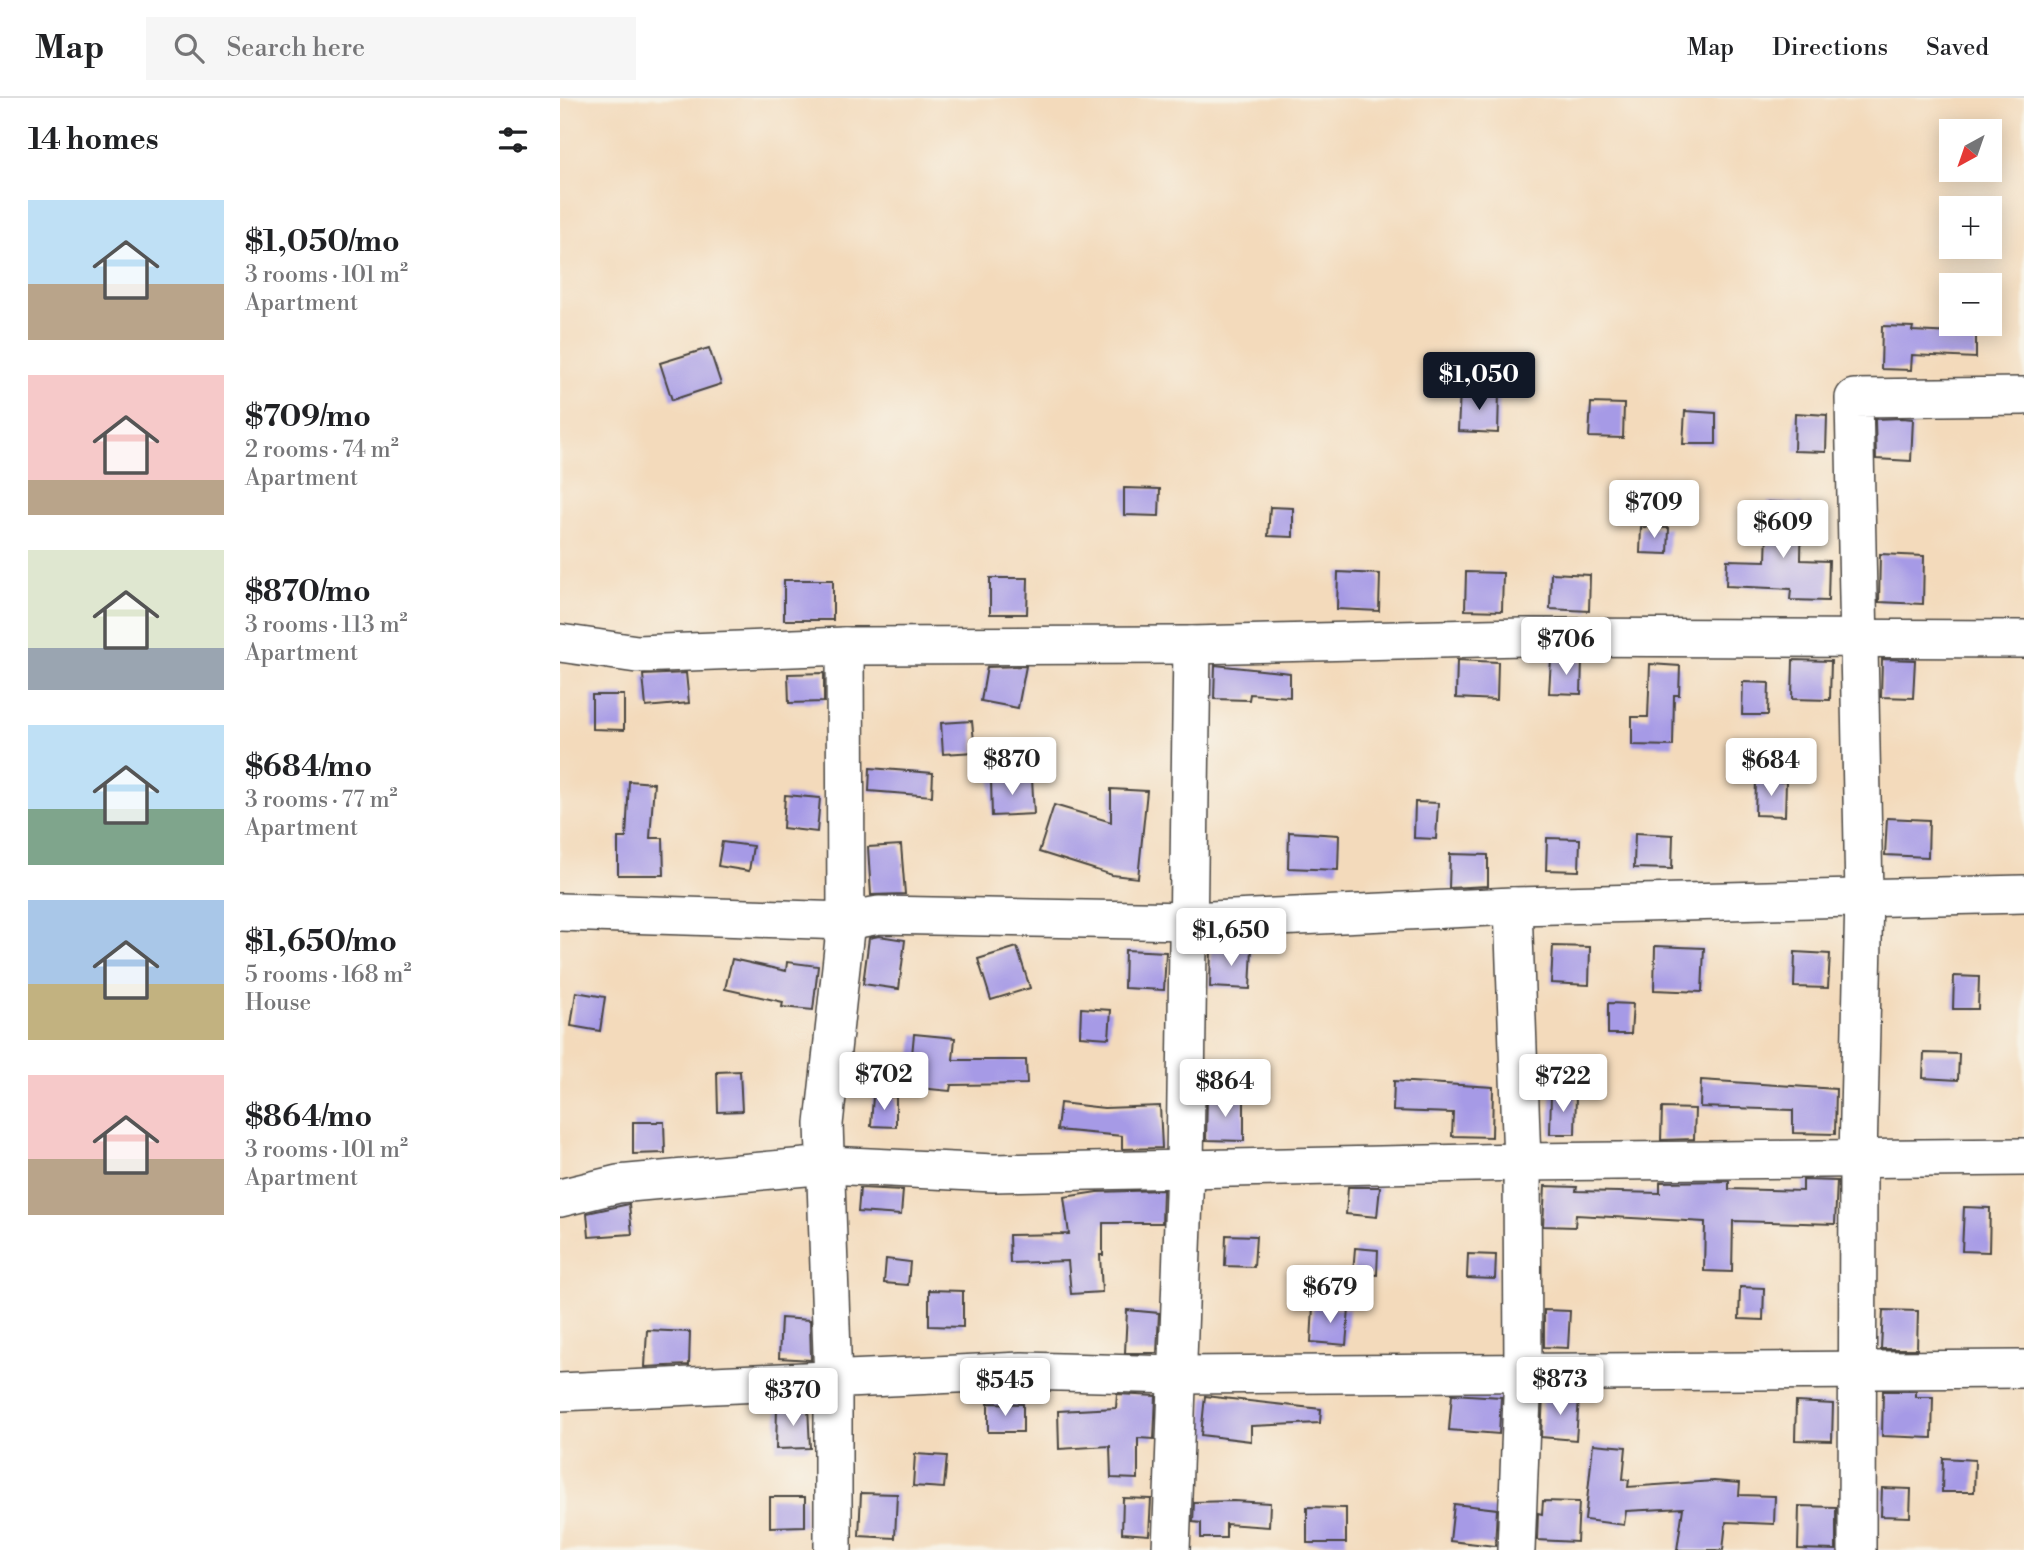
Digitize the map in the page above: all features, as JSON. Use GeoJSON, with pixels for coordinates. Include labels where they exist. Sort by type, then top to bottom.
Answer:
{"type":"FeatureCollection","features":[{"type":"Feature","properties":{"kind":"street"},"geometry":{"type":"LineString","coordinates":[[1857,1550],[1858,1158],[1864,896],[1854,398],[2024,396]]}},
{"type":"Feature","properties":{"kind":"street"},"geometry":{"type":"LineString","coordinates":[[560,643],[637,654],[845,646],[1192,645],[1523,637],[1860,641],[2024,639]]}},
{"type":"Feature","properties":{"kind":"street"},"geometry":{"type":"LineString","coordinates":[[1171,1550],[1185,1168],[1192,645]]}},
{"type":"Feature","properties":{"kind":"street"},"geometry":{"type":"LineString","coordinates":[[833,1550],[833,1382],[828,1165],[824,1124],[846,921],[845,646]]}},
{"type":"Feature","properties":{"kind":"street"},"geometry":{"type":"LineString","coordinates":[[560,912],[846,921],[879,915],[1189,921],[1513,906],[2024,894]]}},
{"type":"Feature","properties":{"kind":"street"},"geometry":{"type":"LineString","coordinates":[[1513,906],[1522,1162],[1523,1372],[1516,1550]]}},
{"type":"Feature","properties":{"kind":"street"},"geometry":{"type":"LineString","coordinates":[[560,1198],[618,1184],[828,1165],[994,1173],[1522,1162],[2024,1157]]}},
{"type":"Feature","properties":{"kind":"street"},"geometry":{"type":"LineString","coordinates":[[560,1392],[833,1382],[1022,1371],[1178,1375],[2024,1369]]}},
{"type":"Feature","properties":{"kind":"building"},"geometry":{"type":"Polygon","coordinates":[[[1882,326],[1913,327],[1912,331],[1939,332],[1939,336],[1976,336],[1976,358],[1912,355],[1911,370],[1881,369],[1882,326]]]}},
{"type":"Feature","properties":{"kind":"building"},"geometry":{"type":"Polygon","coordinates":[[[709,348],[721,384],[672,400],[660,363],[709,348]]]}},
{"type":"Feature","properties":{"kind":"building"},"geometry":{"type":"Polygon","coordinates":[[[1460,390],[1499,392],[1498,433],[1458,431],[1460,390]]]}},
{"type":"Feature","properties":{"kind":"building"},"geometry":{"type":"Polygon","coordinates":[[[1591,403],[1624,404],[1623,438],[1589,437],[1591,403]]]}},
{"type":"Feature","properties":{"kind":"building"},"geometry":{"type":"Polygon","coordinates":[[[1685,411],[1716,413],[1716,444],[1683,444],[1685,411]]]}},
{"type":"Feature","properties":{"kind":"building"},"geometry":{"type":"Polygon","coordinates":[[[1795,413],[1827,415],[1826,452],[1794,451],[1795,413]]]}},
{"type":"Feature","properties":{"kind":"building"},"geometry":{"type":"Polygon","coordinates":[[[1875,419],[1913,419],[1911,461],[1876,459],[1875,419]]]}},
{"type":"Feature","properties":{"kind":"building"},"geometry":{"type":"Polygon","coordinates":[[[1124,488],[1160,489],[1159,516],[1124,515],[1124,488]]]}},
{"type":"Feature","properties":{"kind":"building"},"geometry":{"type":"Polygon","coordinates":[[[1768,502],[1802,504],[1801,560],[1829,561],[1828,601],[1790,600],[1791,589],[1726,586],[1727,560],[1766,561],[1768,502]]]}},
{"type":"Feature","properties":{"kind":"building"},"geometry":{"type":"Polygon","coordinates":[[[1270,507],[1293,508],[1293,537],[1268,536],[1270,507]]]}},
{"type":"Feature","properties":{"kind":"building"},"geometry":{"type":"Polygon","coordinates":[[[1641,527],[1669,528],[1668,554],[1640,553],[1641,527]]]}},
{"type":"Feature","properties":{"kind":"building"},"geometry":{"type":"Polygon","coordinates":[[[1880,554],[1924,556],[1923,604],[1879,602],[1880,554]]]}},
{"type":"Feature","properties":{"kind":"building"},"geometry":{"type":"Polygon","coordinates":[[[1338,572],[1380,574],[1379,611],[1337,609],[1338,572]]]}},
{"type":"Feature","properties":{"kind":"building"},"geometry":{"type":"Polygon","coordinates":[[[1466,572],[1503,573],[1502,611],[1465,610],[1466,572]]]}},
{"type":"Feature","properties":{"kind":"building"},"geometry":{"type":"Polygon","coordinates":[[[1551,573],[1590,575],[1589,611],[1550,609],[1551,573]]]}},
{"type":"Feature","properties":{"kind":"building"},"geometry":{"type":"Polygon","coordinates":[[[990,578],[1028,578],[1027,614],[990,614],[990,578]]]}},
{"type":"Feature","properties":{"kind":"building"},"geometry":{"type":"Polygon","coordinates":[[[784,580],[833,580],[833,620],[784,620],[784,580]]]}},
{"type":"Feature","properties":{"kind":"building"},"geometry":{"type":"Polygon","coordinates":[[[1551,659],[1582,660],[1581,694],[1549,693],[1551,659]]]}},
{"type":"Feature","properties":{"kind":"building"},"geometry":{"type":"Polygon","coordinates":[[[1882,659],[1915,660],[1913,698],[1881,697],[1882,659]]]}},
{"type":"Feature","properties":{"kind":"building"},"geometry":{"type":"Polygon","coordinates":[[[1457,660],[1498,662],[1497,700],[1456,698],[1457,660]]]}},
{"type":"Feature","properties":{"kind":"building"},"geometry":{"type":"Polygon","coordinates":[[[1793,660],[1831,661],[1830,700],[1792,699],[1793,660]]]}},
{"type":"Feature","properties":{"kind":"building"},"geometry":{"type":"Polygon","coordinates":[[[1650,664],[1680,666],[1679,695],[1674,695],[1673,746],[1632,745],[1632,717],[1648,717],[1650,664]]]}},
{"type":"Feature","properties":{"kind":"building"},"geometry":{"type":"Polygon","coordinates":[[[1215,665],[1290,673],[1290,697],[1250,694],[1249,700],[1214,699],[1215,665]]]}},
{"type":"Feature","properties":{"kind":"building"},"geometry":{"type":"Polygon","coordinates":[[[1026,666],[1018,708],[981,701],[987,667],[1026,666]]]}},
{"type":"Feature","properties":{"kind":"building"},"geometry":{"type":"Polygon","coordinates":[[[686,673],[689,703],[646,707],[643,675],[686,673]]]}},
{"type":"Feature","properties":{"kind":"building"},"geometry":{"type":"Polygon","coordinates":[[[824,673],[824,702],[789,703],[788,674],[824,673]]]}},
{"type":"Feature","properties":{"kind":"building"},"geometry":{"type":"Polygon","coordinates":[[[1743,682],[1769,683],[1768,715],[1742,715],[1743,682]]]}},
{"type":"Feature","properties":{"kind":"building"},"geometry":{"type":"Polygon","coordinates":[[[592,695],[624,695],[624,730],[592,729],[592,695]]]}},
{"type":"Feature","properties":{"kind":"building"},"geometry":{"type":"Polygon","coordinates":[[[972,721],[975,752],[943,754],[941,723],[972,721]]]}},
{"type":"Feature","properties":{"kind":"building"},"geometry":{"type":"Polygon","coordinates":[[[870,768],[933,773],[932,796],[869,791],[870,768]]]}},
{"type":"Feature","properties":{"kind":"building"},"geometry":{"type":"Polygon","coordinates":[[[1032,779],[1034,814],[992,816],[991,780],[1032,779]]]}},
{"type":"Feature","properties":{"kind":"building"},"geometry":{"type":"Polygon","coordinates":[[[629,781],[654,783],[650,838],[663,838],[664,875],[618,875],[618,838],[626,838],[629,781]]]}},
{"type":"Feature","properties":{"kind":"building"},"geometry":{"type":"Polygon","coordinates":[[[1756,781],[1786,782],[1785,816],[1755,815],[1756,781]]]}},
{"type":"Feature","properties":{"kind":"building"},"geometry":{"type":"Polygon","coordinates":[[[1111,789],[1147,791],[1138,878],[1112,875],[1039,852],[1054,805],[1111,822],[1111,789]]]}},
{"type":"Feature","properties":{"kind":"building"},"geometry":{"type":"Polygon","coordinates":[[[785,795],[820,798],[817,832],[783,828],[785,795]]]}},
{"type":"Feature","properties":{"kind":"building"},"geometry":{"type":"Polygon","coordinates":[[[1415,802],[1438,803],[1436,839],[1414,838],[1415,802]]]}},
{"type":"Feature","properties":{"kind":"building"},"geometry":{"type":"Polygon","coordinates":[[[1887,818],[1929,820],[1928,857],[1885,855],[1887,818]]]}},
{"type":"Feature","properties":{"kind":"building"},"geometry":{"type":"Polygon","coordinates":[[[1289,832],[1339,835],[1338,870],[1288,868],[1289,832]]]}},
{"type":"Feature","properties":{"kind":"building"},"geometry":{"type":"Polygon","coordinates":[[[1635,833],[1673,835],[1672,869],[1634,868],[1635,833]]]}},
{"type":"Feature","properties":{"kind":"building"},"geometry":{"type":"Polygon","coordinates":[[[1547,838],[1580,839],[1579,871],[1546,870],[1547,838]]]}},
{"type":"Feature","properties":{"kind":"building"},"geometry":{"type":"Polygon","coordinates":[[[722,842],[753,846],[749,871],[718,866],[722,842]]]}},
{"type":"Feature","properties":{"kind":"building"},"geometry":{"type":"Polygon","coordinates":[[[901,845],[905,894],[871,895],[868,847],[901,845]]]}},
{"type":"Feature","properties":{"kind":"building"},"geometry":{"type":"Polygon","coordinates":[[[1450,854],[1488,855],[1488,886],[1449,888],[1450,854]]]}},
{"type":"Feature","properties":{"kind":"building"},"geometry":{"type":"Polygon","coordinates":[[[879,936],[905,940],[899,989],[863,984],[869,938],[879,936]]]}},
{"type":"Feature","properties":{"kind":"building"},"geometry":{"type":"Polygon","coordinates":[[[1553,946],[1590,947],[1589,985],[1551,983],[1553,946]]]}},
{"type":"Feature","properties":{"kind":"building"},"geometry":{"type":"Polygon","coordinates":[[[1655,946],[1704,948],[1702,992],[1654,990],[1655,946]]]}},
{"type":"Feature","properties":{"kind":"building"},"geometry":{"type":"Polygon","coordinates":[[[1017,947],[1030,988],[991,1000],[978,959],[1017,947]]]}},
{"type":"Feature","properties":{"kind":"building"},"geometry":{"type":"Polygon","coordinates":[[[1211,947],[1252,948],[1250,989],[1210,987],[1211,947]]]}},
{"type":"Feature","properties":{"kind":"building"},"geometry":{"type":"Polygon","coordinates":[[[1125,950],[1166,952],[1164,990],[1124,988],[1125,950]]]}},
{"type":"Feature","properties":{"kind":"building"},"geometry":{"type":"Polygon","coordinates":[[[1795,952],[1830,954],[1828,988],[1794,987],[1795,952]]]}},
{"type":"Feature","properties":{"kind":"building"},"geometry":{"type":"Polygon","coordinates":[[[732,959],[786,971],[787,962],[818,966],[813,1010],[782,1007],[783,1002],[725,989],[732,959]]]}},
{"type":"Feature","properties":{"kind":"building"},"geometry":{"type":"Polygon","coordinates":[[[1954,976],[1979,977],[1978,1009],[1953,1009],[1954,976]]]}},
{"type":"Feature","properties":{"kind":"building"},"geometry":{"type":"Polygon","coordinates":[[[576,992],[605,997],[600,1031],[571,1026],[576,992]]]}},
{"type":"Feature","properties":{"kind":"building"},"geometry":{"type":"Polygon","coordinates":[[[1608,1003],[1633,1004],[1631,1034],[1608,1034],[1608,1003]]]}},
{"type":"Feature","properties":{"kind":"building"},"geometry":{"type":"Polygon","coordinates":[[[1081,1008],[1111,1010],[1109,1038],[1080,1036],[1081,1008]]]}},
{"type":"Feature","properties":{"kind":"building"},"geometry":{"type":"Polygon","coordinates":[[[914,1034],[955,1038],[953,1060],[1026,1060],[1027,1084],[951,1085],[950,1091],[909,1087],[914,1034]]]}},
{"type":"Feature","properties":{"kind":"building"},"geometry":{"type":"Polygon","coordinates":[[[1924,1053],[1959,1054],[1958,1080],[1923,1078],[1924,1053]]]}},
{"type":"Feature","properties":{"kind":"building"},"geometry":{"type":"Polygon","coordinates":[[[740,1071],[742,1111],[718,1112],[717,1072],[740,1071]]]}},
{"type":"Feature","properties":{"kind":"building"},"geometry":{"type":"Polygon","coordinates":[[[1701,1080],[1836,1089],[1835,1134],[1793,1133],[1793,1110],[1700,1107],[1701,1080]]]}},
{"type":"Feature","properties":{"kind":"building"},"geometry":{"type":"Polygon","coordinates":[[[1394,1081],[1493,1087],[1492,1137],[1452,1136],[1453,1113],[1393,1111],[1394,1081]]]}},
{"type":"Feature","properties":{"kind":"building"},"geometry":{"type":"Polygon","coordinates":[[[1551,1094],[1576,1095],[1575,1134],[1550,1134],[1551,1094]]]}},
{"type":"Feature","properties":{"kind":"building"},"geometry":{"type":"Polygon","coordinates":[[[873,1096],[896,1097],[896,1127],[871,1126],[873,1096]]]}},
{"type":"Feature","properties":{"kind":"building"},"geometry":{"type":"Polygon","coordinates":[[[1207,1098],[1244,1098],[1244,1141],[1206,1140],[1207,1098]]]}},
{"type":"Feature","properties":{"kind":"building"},"geometry":{"type":"Polygon","coordinates":[[[1060,1103],[1104,1108],[1160,1106],[1162,1148],[1122,1149],[1122,1136],[1057,1130],[1060,1103]]]}},
{"type":"Feature","properties":{"kind":"building"},"geometry":{"type":"Polygon","coordinates":[[[1662,1108],[1695,1109],[1694,1139],[1661,1140],[1662,1108]]]}},
{"type":"Feature","properties":{"kind":"building"},"geometry":{"type":"Polygon","coordinates":[[[633,1122],[664,1122],[665,1153],[633,1154],[633,1122]]]}},
{"type":"Feature","properties":{"kind":"building"},"geometry":{"type":"Polygon","coordinates":[[[1803,1180],[1837,1181],[1835,1224],[1733,1221],[1732,1272],[1704,1271],[1705,1222],[1576,1215],[1575,1227],[1543,1226],[1545,1186],[1577,1187],[1576,1191],[1660,1193],[1660,1182],[1729,1181],[1729,1189],[1803,1191],[1803,1180]]]}},
{"type":"Feature","properties":{"kind":"building"},"geometry":{"type":"Polygon","coordinates":[[[1348,1187],[1380,1187],[1377,1217],[1346,1214],[1348,1187]]]}},
{"type":"Feature","properties":{"kind":"building"},"geometry":{"type":"Polygon","coordinates":[[[860,1188],[903,1190],[901,1215],[858,1212],[860,1188]]]}},
{"type":"Feature","properties":{"kind":"building"},"geometry":{"type":"Polygon","coordinates":[[[1163,1190],[1162,1223],[1103,1223],[1103,1255],[1100,1255],[1102,1292],[1071,1294],[1068,1261],[1010,1263],[1009,1235],[1069,1234],[1064,1197],[1097,1192],[1163,1190]]]}},
{"type":"Feature","properties":{"kind":"building"},"geometry":{"type":"Polygon","coordinates":[[[629,1204],[632,1234],[589,1237],[587,1213],[629,1204]]]}},
{"type":"Feature","properties":{"kind":"building"},"geometry":{"type":"Polygon","coordinates":[[[1964,1207],[1990,1208],[1989,1252],[1962,1251],[1964,1207]]]}},
{"type":"Feature","properties":{"kind":"building"},"geometry":{"type":"Polygon","coordinates":[[[1226,1235],[1256,1236],[1254,1267],[1225,1266],[1226,1235]]]}},
{"type":"Feature","properties":{"kind":"building"},"geometry":{"type":"Polygon","coordinates":[[[1355,1248],[1378,1250],[1377,1275],[1353,1273],[1355,1248]]]}},
{"type":"Feature","properties":{"kind":"building"},"geometry":{"type":"Polygon","coordinates":[[[1468,1254],[1496,1255],[1495,1279],[1467,1278],[1468,1254]]]}},
{"type":"Feature","properties":{"kind":"building"},"geometry":{"type":"Polygon","coordinates":[[[886,1259],[910,1262],[908,1285],[884,1283],[886,1259]]]}},
{"type":"Feature","properties":{"kind":"building"},"geometry":{"type":"Polygon","coordinates":[[[1740,1287],[1764,1288],[1763,1320],[1739,1319],[1740,1287]]]}},
{"type":"Feature","properties":{"kind":"building"},"geometry":{"type":"Polygon","coordinates":[[[929,1290],[963,1291],[963,1327],[929,1326],[929,1290]]]}},
{"type":"Feature","properties":{"kind":"building"},"geometry":{"type":"Polygon","coordinates":[[[1313,1306],[1349,1309],[1346,1345],[1311,1342],[1313,1306]]]}},
{"type":"Feature","properties":{"kind":"building"},"geometry":{"type":"Polygon","coordinates":[[[1127,1310],[1159,1313],[1157,1353],[1125,1353],[1127,1310]]]}},
{"type":"Feature","properties":{"kind":"building"},"geometry":{"type":"Polygon","coordinates":[[[1544,1310],[1570,1311],[1568,1348],[1544,1347],[1544,1310]]]}},
{"type":"Feature","properties":{"kind":"building"},"geometry":{"type":"Polygon","coordinates":[[[1883,1310],[1918,1311],[1917,1349],[1881,1349],[1883,1310]]]}},
{"type":"Feature","properties":{"kind":"building"},"geometry":{"type":"Polygon","coordinates":[[[781,1318],[810,1320],[811,1360],[779,1358],[781,1318]]]}},
{"type":"Feature","properties":{"kind":"building"},"geometry":{"type":"Polygon","coordinates":[[[647,1330],[690,1332],[689,1365],[645,1367],[647,1330]]]}},
{"type":"Feature","properties":{"kind":"building"},"geometry":{"type":"Polygon","coordinates":[[[1883,1391],[1916,1391],[1916,1397],[1933,1397],[1932,1438],[1882,1436],[1883,1391]]]}},
{"type":"Feature","properties":{"kind":"building"},"geometry":{"type":"Polygon","coordinates":[[[1117,1394],[1156,1396],[1154,1439],[1138,1438],[1138,1479],[1111,1478],[1110,1446],[1059,1449],[1058,1411],[1116,1408],[1117,1394]]]}},
{"type":"Feature","properties":{"kind":"building"},"geometry":{"type":"Polygon","coordinates":[[[1452,1394],[1501,1397],[1499,1434],[1449,1430],[1452,1394]]]}},
{"type":"Feature","properties":{"kind":"building"},"geometry":{"type":"Polygon","coordinates":[[[1543,1395],[1579,1398],[1576,1440],[1541,1437],[1543,1395]]]}},
{"type":"Feature","properties":{"kind":"building"},"geometry":{"type":"Polygon","coordinates":[[[1205,1396],[1321,1409],[1320,1423],[1251,1426],[1251,1441],[1201,1435],[1205,1396]]]}},
{"type":"Feature","properties":{"kind":"building"},"geometry":{"type":"Polygon","coordinates":[[[1796,1402],[1833,1404],[1832,1441],[1795,1440],[1796,1402]]]}},
{"type":"Feature","properties":{"kind":"building"},"geometry":{"type":"Polygon","coordinates":[[[988,1403],[1023,1404],[1023,1432],[988,1432],[988,1403]]]}},
{"type":"Feature","properties":{"kind":"building"},"geometry":{"type":"Polygon","coordinates":[[[808,1406],[810,1448],[776,1449],[777,1407],[808,1406]]]}},
{"type":"Feature","properties":{"kind":"building"},"geometry":{"type":"Polygon","coordinates":[[[1593,1444],[1626,1447],[1623,1479],[1629,1480],[1628,1487],[1714,1481],[1740,1483],[1739,1495],[1775,1496],[1774,1524],[1726,1522],[1723,1550],[1677,1550],[1683,1508],[1626,1511],[1624,1525],[1585,1520],[1593,1444]]]}},
{"type":"Feature","properties":{"kind":"building"},"geometry":{"type":"Polygon","coordinates":[[[915,1454],[947,1456],[944,1488],[913,1486],[915,1454]]]}},
{"type":"Feature","properties":{"kind":"building"},"geometry":{"type":"Polygon","coordinates":[[[1943,1458],[1975,1460],[1974,1492],[1942,1492],[1943,1458]]]}},
{"type":"Feature","properties":{"kind":"building"},"geometry":{"type":"Polygon","coordinates":[[[1882,1488],[1911,1489],[1910,1517],[1881,1516],[1882,1488]]]}},
{"type":"Feature","properties":{"kind":"building"},"geometry":{"type":"Polygon","coordinates":[[[861,1493],[897,1494],[895,1538],[859,1536],[861,1493]]]}},
{"type":"Feature","properties":{"kind":"building"},"geometry":{"type":"Polygon","coordinates":[[[770,1497],[805,1497],[805,1526],[770,1527],[770,1497]]]}},
{"type":"Feature","properties":{"kind":"building"},"geometry":{"type":"Polygon","coordinates":[[[1123,1498],[1151,1499],[1149,1535],[1122,1533],[1123,1498]]]}},
{"type":"Feature","properties":{"kind":"building"},"geometry":{"type":"Polygon","coordinates":[[[1543,1501],[1579,1502],[1577,1542],[1537,1540],[1538,1513],[1542,1514],[1543,1501]]]}},
{"type":"Feature","properties":{"kind":"building"},"geometry":{"type":"Polygon","coordinates":[[[1194,1502],[1270,1503],[1269,1527],[1226,1524],[1226,1538],[1201,1538],[1201,1523],[1193,1522],[1194,1502]]]}},
{"type":"Feature","properties":{"kind":"building"},"geometry":{"type":"Polygon","coordinates":[[[1454,1504],[1497,1509],[1495,1546],[1450,1541],[1454,1504]]]}},
{"type":"Feature","properties":{"kind":"building"},"geometry":{"type":"Polygon","coordinates":[[[1799,1506],[1836,1507],[1836,1550],[1798,1549],[1799,1506]]]}},
{"type":"Feature","properties":{"kind":"building"},"geometry":{"type":"Polygon","coordinates":[[[1307,1507],[1346,1508],[1346,1543],[1307,1543],[1307,1507]]]}}]}
